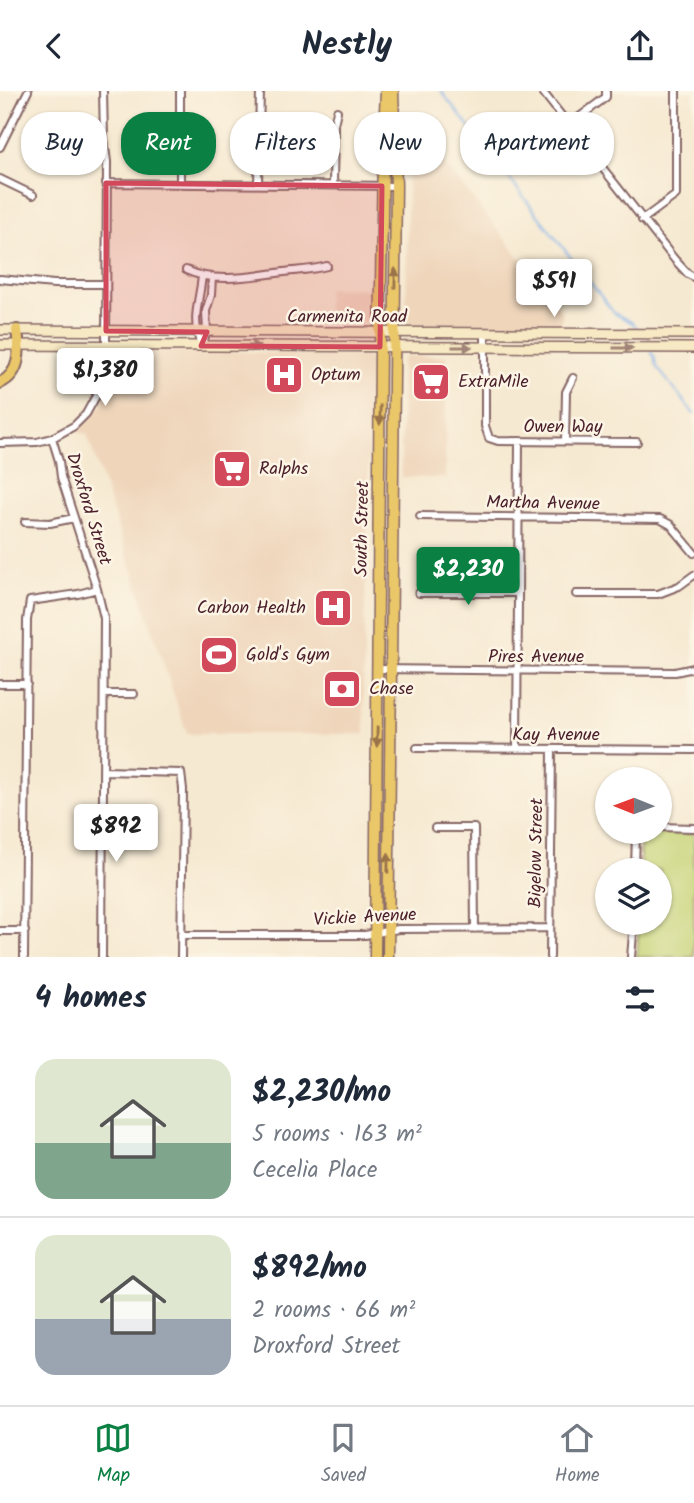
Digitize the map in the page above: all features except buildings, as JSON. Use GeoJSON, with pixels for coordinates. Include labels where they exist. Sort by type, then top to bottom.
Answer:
{"type":"FeatureCollection","features":[{"type":"Feature","properties":{"kind":"highway"},"geometry":{"type":"LineString","coordinates":[[0,383],[13,373],[19,361],[17,330]]}},
{"type":"Feature","properties":{"kind":"main road","name":"South Street"},"geometry":{"type":"LineString","coordinates":[[374,957],[382,186],[386,91]]}},
{"type":"Feature","properties":{"kind":"main road","name":"South Street"},"geometry":{"type":"LineString","coordinates":[[388,957],[396,186],[393,91]]}},
{"type":"Feature","properties":{"kind":"main road","name":"Carmenita Road"},"geometry":{"type":"LineString","coordinates":[[0,331],[694,334]]}},
{"type":"Feature","properties":{"kind":"main road","name":"Carmenita Road"},"geometry":{"type":"LineString","coordinates":[[0,345],[694,348]]}},
{"type":"Feature","properties":{"kind":"street"},"geometry":{"type":"LineString","coordinates":[[0,147],[28,91]]}},
{"type":"Feature","properties":{"kind":"street","name":"Droxford Street"},"geometry":{"type":"LineString","coordinates":[[102,957],[104,618],[61,477],[52,438],[74,426],[86,414],[102,385],[104,373],[107,162],[103,91]]}},
{"type":"Feature","properties":{"kind":"street"},"geometry":{"type":"LineString","coordinates":[[180,91],[180,183]]}},
{"type":"Feature","properties":{"kind":"street"},"geometry":{"type":"LineString","coordinates":[[258,184],[260,91]]}},
{"type":"Feature","properties":{"kind":"street"},"geometry":{"type":"LineString","coordinates":[[542,91],[559,112]]}},
{"type":"Feature","properties":{"kind":"street"},"geometry":{"type":"LineString","coordinates":[[586,112],[606,97],[606,91]]}},
{"type":"Feature","properties":{"kind":"street"},"geometry":{"type":"LineString","coordinates":[[642,221],[676,195],[676,91]]}},
{"type":"Feature","properties":{"kind":"street"},"geometry":{"type":"LineString","coordinates":[[333,185],[334,124],[337,111]]}},
{"type":"Feature","properties":{"kind":"street"},"geometry":{"type":"LineString","coordinates":[[607,175],[675,260],[694,277]]}},
{"type":"Feature","properties":{"kind":"street"},"geometry":{"type":"LineString","coordinates":[[0,179],[33,195]]}},
{"type":"Feature","properties":{"kind":"street"},"geometry":{"type":"LineString","coordinates":[[106,183],[396,186]]}},
{"type":"Feature","properties":{"kind":"street"},"geometry":{"type":"LineString","coordinates":[[186,269],[202,276],[247,277],[313,270],[327,265]]}},
{"type":"Feature","properties":{"kind":"street"},"geometry":{"type":"LineString","coordinates":[[201,332],[195,310],[201,293],[202,276]]}},
{"type":"Feature","properties":{"kind":"street"},"geometry":{"type":"LineString","coordinates":[[201,346],[201,332],[211,295],[212,277]]}},
{"type":"Feature","properties":{"kind":"street"},"geometry":{"type":"LineString","coordinates":[[0,279],[54,284],[106,284]]}},
{"type":"Feature","properties":{"kind":"street"},"geometry":{"type":"LineString","coordinates":[[485,334],[485,347]]}},
{"type":"Feature","properties":{"kind":"street","name":"Owen Way"},"geometry":{"type":"LineString","coordinates":[[485,347],[485,426],[489,438],[519,441],[637,442]]}},
{"type":"Feature","properties":{"kind":"street"},"geometry":{"type":"LineString","coordinates":[[565,441],[566,392],[573,378]]}},
{"type":"Feature","properties":{"kind":"street"},"geometry":{"type":"LineString","coordinates":[[0,443],[37,442],[52,438]]}},
{"type":"Feature","properties":{"kind":"street"},"geometry":{"type":"LineString","coordinates":[[517,749],[519,441]]}},
{"type":"Feature","properties":{"kind":"street","name":"Martha Avenue"},"geometry":{"type":"LineString","coordinates":[[420,516],[653,519],[671,525],[694,553]]}},
{"type":"Feature","properties":{"kind":"street"},"geometry":{"type":"LineString","coordinates":[[25,522],[50,523],[74,518]]}},
{"type":"Feature","properties":{"kind":"street"},"geometry":{"type":"LineString","coordinates":[[576,594],[658,594],[679,586],[694,575]]}},
{"type":"Feature","properties":{"kind":"street"},"geometry":{"type":"LineString","coordinates":[[24,957],[27,620],[30,601],[97,589]]}},
{"type":"Feature","properties":{"kind":"street"},"geometry":{"type":"LineString","coordinates":[[419,593],[518,593]]}},
{"type":"Feature","properties":{"kind":"street","name":"Pires Avenue"},"geometry":{"type":"LineString","coordinates":[[377,669],[675,672],[694,668]]}},
{"type":"Feature","properties":{"kind":"street"},"geometry":{"type":"LineString","coordinates":[[0,684],[27,684]]}},
{"type":"Feature","properties":{"kind":"street"},"geometry":{"type":"LineString","coordinates":[[104,694],[134,694]]}},
{"type":"Feature","properties":{"kind":"street","name":"Kay Avenue"},"geometry":{"type":"LineString","coordinates":[[417,748],[694,750]]}},
{"type":"Feature","properties":{"kind":"street","name":"Bigelow Street"},"geometry":{"type":"LineString","coordinates":[[550,957],[552,749]]}},
{"type":"Feature","properties":{"kind":"street"},"geometry":{"type":"LineString","coordinates":[[104,771],[181,773],[181,957]]}},
{"type":"Feature","properties":{"kind":"street"},"geometry":{"type":"LineString","coordinates":[[672,827],[694,828]]}},
{"type":"Feature","properties":{"kind":"street"},"geometry":{"type":"LineString","coordinates":[[435,828],[474,828],[475,929]]}},
{"type":"Feature","properties":{"kind":"street","name":"Vickie Avenue"},"geometry":{"type":"LineString","coordinates":[[181,935],[365,935],[398,929],[550,928]]}},
{"type":"Feature","properties":{"kind":"street"},"geometry":{"type":"LineString","coordinates":[[0,931],[25,931]]}},
{"type":"Feature","properties":{"kind":"street"},"geometry":{"type":"LineString","coordinates":[[631,957],[633,935]]}},
{"type":"Feature","properties":{"kind":"highlighted area"},"geometry":{"type":"Polygon","coordinates":[[[106,183],[382,186],[380,347],[201,346],[207,332],[106,331],[106,183]]]}},
{"type":"Feature","properties":{"kind":"shaded area"},"geometry":{"type":"Polygon","coordinates":[[[446,166],[558,305],[562,315],[560,326],[412,325],[406,320],[408,175],[446,175],[446,166]]]}},
{"type":"Feature","properties":{"kind":"shaded area"},"geometry":{"type":"Polygon","coordinates":[[[327,288],[371,289],[371,318],[368,323],[327,323],[327,288]]]}},
{"type":"Feature","properties":{"kind":"shaded area"},"geometry":{"type":"Polygon","coordinates":[[[123,348],[366,356],[371,361],[363,685],[365,734],[187,734],[87,434],[77,432],[103,404],[113,358],[123,348]]]}},
{"type":"Feature","properties":{"kind":"shaded area"},"geometry":{"type":"Polygon","coordinates":[[[407,356],[446,356],[445,478],[401,477],[402,361],[407,356]]]}},
{"type":"Feature","properties":{"kind":"green space"},"geometry":{"type":"Polygon","coordinates":[[[672,834],[694,834],[694,957],[637,957],[638,935],[672,935],[672,858],[640,858],[640,844],[672,844],[672,834]]]}},
{"type":"Feature","properties":{"kind":"waterway"},"geometry":{"type":"LineString","coordinates":[[441,91],[614,313],[633,323],[637,329]]}},
{"type":"Feature","properties":{"kind":"waterway"},"geometry":{"type":"LineString","coordinates":[[651,352],[656,366],[694,414]]}},
{"type":"Feature","properties":{"kind":"place","name":"Optum"},"geometry":{"type":"Point","coordinates":[284,375]}},
{"type":"Feature","properties":{"kind":"place","name":"ExtraMile"},"geometry":{"type":"Point","coordinates":[431,382]}},
{"type":"Feature","properties":{"kind":"place","name":"Ralphs"},"geometry":{"type":"Point","coordinates":[232,469]}},
{"type":"Feature","properties":{"kind":"place","name":"Carbon Health"},"geometry":{"type":"Point","coordinates":[333,608]}},
{"type":"Feature","properties":{"kind":"place","name":"Gold's Gym"},"geometry":{"type":"Point","coordinates":[219,655]}},
{"type":"Feature","properties":{"kind":"place","name":"Chase"},"geometry":{"type":"Point","coordinates":[342,689]}}]}
